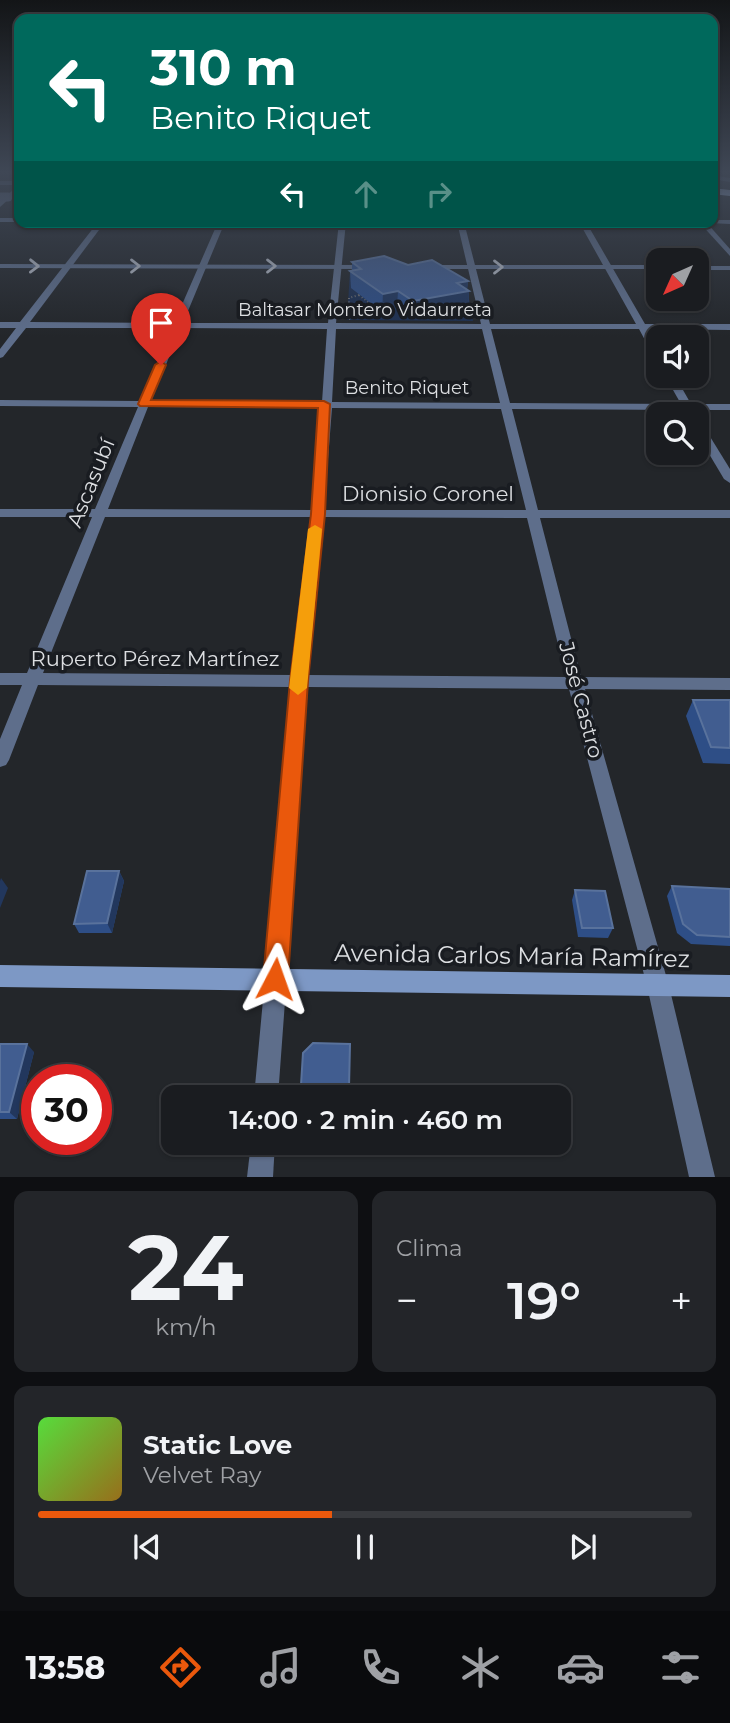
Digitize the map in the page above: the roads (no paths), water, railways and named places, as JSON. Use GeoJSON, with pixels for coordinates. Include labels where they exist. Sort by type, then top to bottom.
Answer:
{"type":"FeatureCollection","features":[{"type":"Feature","properties":{"kind":"main road","name":"Avenida Carlos María Ramírez"},"geometry":{"type":"LineString","coordinates":[[0,976],[730,986]]}},
{"type":"Feature","properties":{"kind":"street"},"geometry":{"type":"LineString","coordinates":[[0,355],[97,228]]}},
{"type":"Feature","properties":{"kind":"street","name":"Ascasubí"},"geometry":{"type":"LineString","coordinates":[[0,760],[144,404],[219,228]]}},
{"type":"Feature","properties":{"kind":"street"},"geometry":{"type":"LineString","coordinates":[[267,1085],[299,681],[318,514],[330,326],[342,228]]}},
{"type":"Feature","properties":{"kind":"street","name":"José Castro"},"geometry":{"type":"LineString","coordinates":[[462,228],[474,267],[575,683],[658,986],[702,1177]]}},
{"type":"Feature","properties":{"kind":"street"},"geometry":{"type":"LineString","coordinates":[[585,228],[646,334]]}},
{"type":"Feature","properties":{"kind":"street"},"geometry":{"type":"LineString","coordinates":[[707,228],[730,254]]}},
{"type":"Feature","properties":{"kind":"street"},"geometry":{"type":"LineString","coordinates":[[0,266],[378,267]]}},
{"type":"Feature","properties":{"kind":"street"},"geometry":{"type":"LineString","coordinates":[[419,267],[646,267]]}},
{"type":"Feature","properties":{"kind":"street"},"geometry":{"type":"LineString","coordinates":[[709,268],[730,268]]}},
{"type":"Feature","properties":{"kind":"street","name":"Baltasar Montero Vidaurreta"},"geometry":{"type":"LineString","coordinates":[[0,325],[730,327]]}},
{"type":"Feature","properties":{"kind":"street","name":"Benito Riquet"},"geometry":{"type":"LineString","coordinates":[[0,403],[324,404],[646,410]]}},
{"type":"Feature","properties":{"kind":"street","name":"Benito Riquet"},"geometry":{"type":"LineString","coordinates":[[709,409],[730,407]]}},
{"type":"Feature","properties":{"kind":"street"},"geometry":{"type":"LineString","coordinates":[[709,444],[730,480]]}},
{"type":"Feature","properties":{"kind":"street","name":"Dionisio Coronel"},"geometry":{"type":"LineString","coordinates":[[0,513],[730,514]]}},
{"type":"Feature","properties":{"kind":"street","name":"Ruperto Pérez Martínez"},"geometry":{"type":"LineString","coordinates":[[0,679],[730,684]]}},
{"type":"Feature","properties":{"kind":"street"},"geometry":{"type":"LineString","coordinates":[[260,1177],[262,1155]]}}]}
